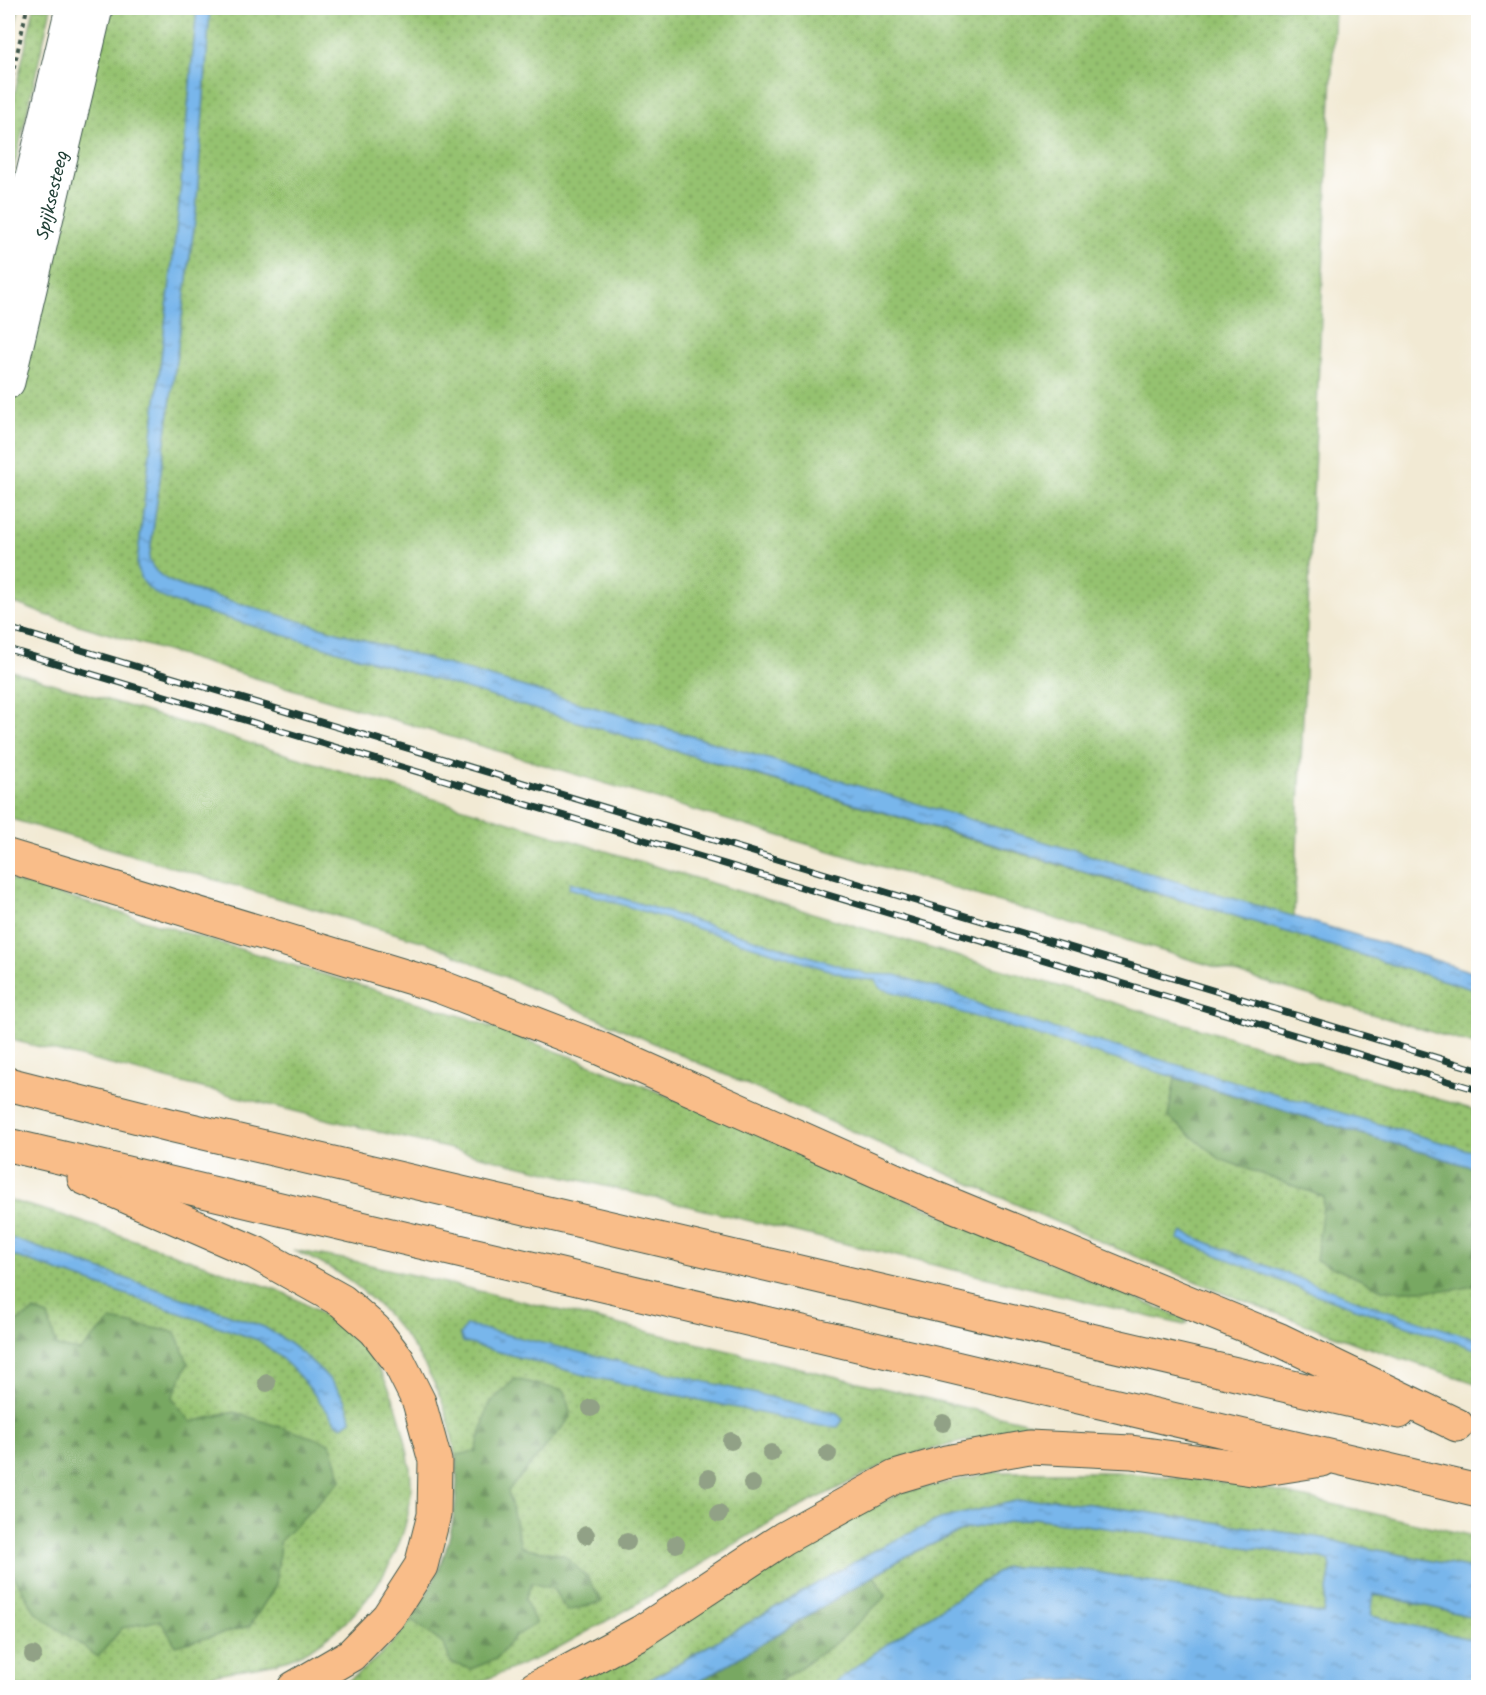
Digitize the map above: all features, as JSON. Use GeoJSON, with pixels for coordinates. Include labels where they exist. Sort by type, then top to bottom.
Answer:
{"type":"FeatureCollection","features":[{"type":"Feature","properties":{"kind":"highway"},"geometry":{"type":"LineString","coordinates":[[8,856],[441,987],[588,1044],[940,1200],[1280,1340],[1468,1428]]}},
{"type":"Feature","properties":{"kind":"highway"},"geometry":{"type":"LineString","coordinates":[[8,1084],[205,1133],[1468,1428]]}},
{"type":"Feature","properties":{"kind":"highway"},"geometry":{"type":"LineString","coordinates":[[8,1145],[1479,1491]]}},
{"type":"Feature","properties":{"kind":"highway"},"geometry":{"type":"LineString","coordinates":[[8,1145],[256,1253],[342,1301],[375,1330],[398,1360],[419,1402],[435,1461],[434,1515],[421,1566],[388,1617],[351,1655],[294,1688]]}},
{"type":"Feature","properties":{"kind":"highway"},"geometry":{"type":"LineString","coordinates":[[535,1688],[640,1632],[784,1538],[895,1476],[936,1465],[1029,1448],[1131,1452],[1259,1470],[1339,1457]]}},
{"type":"Feature","properties":{"kind":"street","name":"Spijksesteeg"},"geometry":{"type":"LineString","coordinates":[[8,279],[72,8]]}},
{"type":"Feature","properties":{"kind":"street","name":"Spijksesteeg"},"geometry":{"type":"LineString","coordinates":[[8,382],[96,8]]}},
{"type":"Feature","properties":{"kind":"path"},"geometry":{"type":"LineString","coordinates":[[8,95],[27,8]]}},
{"type":"Feature","properties":{"kind":"green space"},"geometry":{"type":"Polygon","coordinates":[[[8,8],[19,8],[8,57],[8,8]]]}},
{"type":"Feature","properties":{"kind":"green space"},"geometry":{"type":"Polygon","coordinates":[[[34,8],[51,8],[8,195],[8,123],[34,8]]]}},
{"type":"Feature","properties":{"kind":"green space"},"geometry":{"type":"Polygon","coordinates":[[[103,8],[197,8],[179,205],[137,564],[168,600],[1222,912],[1478,991],[1478,1046],[46,615],[18,604],[8,604],[8,426],[103,8]]]}},
{"type":"Feature","properties":{"kind":"green space"},"geometry":{"type":"Polygon","coordinates":[[[210,8],[1335,8],[1294,917],[678,732],[207,594],[174,583],[159,574],[149,560],[196,212],[210,8]]]}},
{"type":"Feature","properties":{"kind":"green space"},"geometry":{"type":"Polygon","coordinates":[[[8,670],[698,879],[1478,1111],[1478,1384],[1363,1346],[1226,1294],[1092,1238],[431,944],[8,818],[8,670]]]}},
{"type":"Feature","properties":{"kind":"green space"},"geometry":{"type":"Polygon","coordinates":[[[8,879],[458,1015],[572,1057],[712,1114],[1090,1280],[1183,1318],[1188,1323],[1184,1325],[330,1120],[8,1039],[8,879]]]}},
{"type":"Feature","properties":{"kind":"green space"},"geometry":{"type":"Polygon","coordinates":[[[1175,1078],[1478,1169],[1478,1285],[1454,1290],[1384,1290],[1316,1260],[1324,1197],[1220,1159],[1168,1117],[1175,1078]]]}},
{"type":"Feature","properties":{"kind":"green space"},"geometry":{"type":"Polygon","coordinates":[[[8,1200],[62,1215],[280,1291],[312,1308],[342,1329],[378,1368],[392,1395],[401,1421],[411,1478],[408,1515],[400,1541],[375,1588],[338,1629],[317,1645],[294,1657],[264,1666],[169,1682],[100,1689],[8,1687],[8,1200]]]}},
{"type":"Feature","properties":{"kind":"green space"},"geometry":{"type":"Polygon","coordinates":[[[293,1250],[354,1261],[1058,1430],[981,1437],[917,1453],[884,1465],[774,1520],[635,1605],[545,1655],[468,1687],[340,1687],[394,1641],[431,1587],[449,1540],[456,1493],[454,1446],[441,1400],[419,1356],[388,1316],[342,1275],[293,1250]]]}},
{"type":"Feature","properties":{"kind":"green space"},"geometry":{"type":"Polygon","coordinates":[[[34,1311],[48,1316],[57,1347],[80,1351],[111,1320],[175,1332],[188,1363],[172,1398],[191,1422],[234,1412],[330,1443],[342,1479],[280,1541],[276,1585],[250,1626],[176,1646],[160,1620],[122,1628],[98,1657],[36,1613],[8,1566],[8,1327],[34,1311]]]}},
{"type":"Feature","properties":{"kind":"green space"},"geometry":{"type":"Polygon","coordinates":[[[515,1379],[565,1391],[571,1417],[508,1491],[521,1547],[564,1555],[588,1578],[602,1602],[567,1611],[553,1589],[532,1583],[525,1599],[536,1624],[515,1636],[496,1659],[471,1669],[451,1663],[444,1645],[411,1619],[434,1580],[448,1541],[456,1500],[457,1455],[476,1451],[488,1405],[515,1379]]]}},
{"type":"Feature","properties":{"kind":"green space"},"geometry":{"type":"Polygon","coordinates":[[[995,1472],[1116,1472],[1243,1484],[1478,1537],[1478,1570],[1330,1539],[1056,1499],[877,1549],[637,1687],[553,1688],[787,1550],[903,1492],[995,1472]]]}},
{"type":"Feature","properties":{"kind":"green space"},"geometry":{"type":"Polygon","coordinates":[[[1034,1518],[1323,1558],[1329,1561],[1331,1567],[1323,1614],[1081,1569],[1005,1567],[891,1641],[829,1687],[771,1688],[841,1639],[885,1596],[874,1576],[906,1556],[966,1529],[1034,1518]]]}},
{"type":"Feature","properties":{"kind":"green space"},"geometry":{"type":"Polygon","coordinates":[[[874,1576],[886,1596],[841,1639],[771,1687],[690,1687],[874,1576]]]}},
{"type":"Feature","properties":{"kind":"green space"},"geometry":{"type":"Polygon","coordinates":[[[1373,1594],[1478,1618],[1478,1641],[1371,1616],[1373,1594]]]}},
{"type":"Feature","properties":{"kind":"water"},"geometry":{"type":"Polygon","coordinates":[[[197,8],[210,8],[196,212],[149,560],[159,574],[174,583],[207,594],[678,732],[1392,946],[1478,974],[1478,991],[1222,912],[189,607],[159,596],[151,590],[139,575],[137,564],[179,205],[197,8]]]}},
{"type":"Feature","properties":{"kind":"water"},"geometry":{"type":"Polygon","coordinates":[[[570,882],[867,974],[896,975],[954,993],[994,1011],[1478,1153],[1478,1169],[880,988],[876,980],[857,979],[569,888],[570,882]]]}},
{"type":"Feature","properties":{"kind":"water"},"geometry":{"type":"Polygon","coordinates":[[[1182,1232],[1329,1290],[1478,1339],[1478,1350],[1303,1290],[1178,1239],[1182,1232]]]}},
{"type":"Feature","properties":{"kind":"water"},"geometry":{"type":"Polygon","coordinates":[[[8,1237],[264,1327],[303,1354],[330,1379],[348,1407],[351,1420],[342,1426],[336,1423],[310,1388],[291,1368],[258,1340],[8,1254],[8,1237]]]}},
{"type":"Feature","properties":{"kind":"water"},"geometry":{"type":"Polygon","coordinates":[[[466,1325],[837,1413],[843,1420],[838,1427],[821,1426],[588,1376],[463,1342],[460,1335],[466,1325]]]}},
{"type":"Feature","properties":{"kind":"water"},"geometry":{"type":"Polygon","coordinates":[[[1056,1499],[1330,1539],[1478,1570],[1478,1618],[1374,1594],[1371,1616],[1478,1641],[1478,1687],[1170,1688],[1075,1679],[1024,1682],[1000,1688],[829,1687],[891,1641],[1005,1567],[1080,1569],[1323,1614],[1331,1567],[1329,1561],[1323,1558],[1034,1518],[966,1529],[906,1556],[690,1687],[637,1687],[877,1549],[940,1519],[1015,1501],[1056,1499]]]}},
{"type":"Feature","properties":{"kind":"railway"},"geometry":{"type":"LineString","coordinates":[[8,628],[1478,1070]]}},
{"type":"Feature","properties":{"kind":"railway"},"geometry":{"type":"LineString","coordinates":[[8,649],[1478,1090]]}}]}
